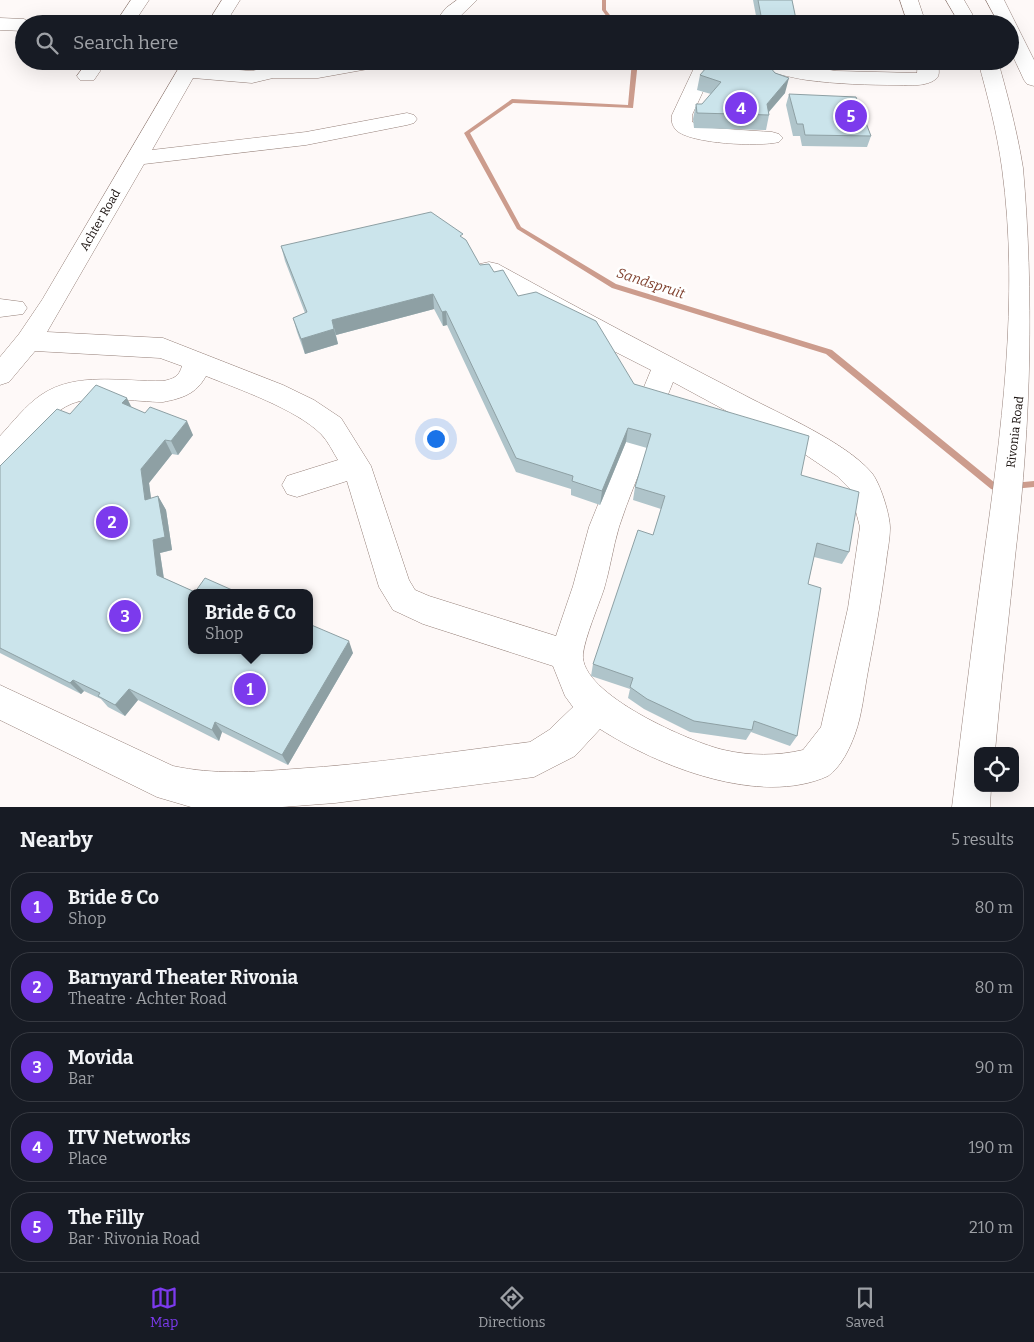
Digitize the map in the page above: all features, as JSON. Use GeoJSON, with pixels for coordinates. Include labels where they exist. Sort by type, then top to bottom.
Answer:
{"type":"FeatureCollection","features":[{"type":"Feature","properties":{"kind":"street"},"geometry":{"type":"LineString","coordinates":[[130,15],[140,0]]}},
{"type":"Feature","properties":{"kind":"street"},"geometry":{"type":"LineString","coordinates":[[222,15],[231,0]]}},
{"type":"Feature","properties":{"kind":"street"},"geometry":{"type":"LineString","coordinates":[[450,15],[468,0]]}},
{"type":"Feature","properties":{"kind":"street"},"geometry":{"type":"LineString","coordinates":[[909,0],[914,15]]}},
{"type":"Feature","properties":{"kind":"street"},"geometry":{"type":"LineString","coordinates":[[955,0],[964,15]]}},
{"type":"Feature","properties":{"kind":"street"},"geometry":{"type":"LineString","coordinates":[[994,0],[1003,15]]}},
{"type":"Feature","properties":{"kind":"street"},"geometry":{"type":"LineString","coordinates":[[0,24],[15,25]]}},
{"type":"Feature","properties":{"kind":"street"},"geometry":{"type":"LineString","coordinates":[[1019,48],[1034,80]]}},
{"type":"Feature","properties":{"kind":"street","name":"Achter Road"},"geometry":{"type":"LineString","coordinates":[[1,373],[28,341],[51,306],[188,70]]}},
{"type":"Feature","properties":{"kind":"street"},"geometry":{"type":"LineString","coordinates":[[216,70],[252,77],[273,72],[318,72],[329,70]]}},
{"type":"Feature","properties":{"kind":"street"},"geometry":{"type":"LineString","coordinates":[[703,70],[682,115],[684,126],[705,133],[772,138]]}},
{"type":"Feature","properties":{"kind":"street"},"geometry":{"type":"LineString","coordinates":[[783,70],[808,74],[920,79],[927,70]]}},
{"type":"Feature","properties":{"kind":"street","name":"Rivonia Road"},"geometry":{"type":"LineString","coordinates":[[968,797],[1021,389],[1028,278],[1025,205],[1016,135],[1003,92],[992,70]]}},
{"type":"Feature","properties":{"kind":"street"},"geometry":{"type":"LineString","coordinates":[[136,158],[205,152],[325,136],[407,119]]}},
{"type":"Feature","properties":{"kind":"street"},"geometry":{"type":"LineString","coordinates":[[489,270],[593,329],[807,441],[848,468],[862,482],[870,505],[874,527],[864,608],[842,718],[830,747],[818,761],[802,768],[775,773],[736,770],[689,758],[660,746],[597,707],[582,692],[566,655],[589,586],[604,528],[636,445]]}},
{"type":"Feature","properties":{"kind":"street"},"geometry":{"type":"LineString","coordinates":[[28,341],[148,345],[163,348],[249,382],[304,408],[332,426],[357,466],[395,587],[404,600],[566,655]]}},
{"type":"Feature","properties":{"kind":"street"},"geometry":{"type":"LineString","coordinates":[[0,456],[38,414],[61,397],[90,389],[172,390],[187,384],[197,362]]}},
{"type":"Feature","properties":{"kind":"street"},"geometry":{"type":"LineString","coordinates":[[651,404],[666,366]]}},
{"type":"Feature","properties":{"kind":"street"},"geometry":{"type":"LineString","coordinates":[[297,485],[357,466]]}},
{"type":"Feature","properties":{"kind":"street"},"geometry":{"type":"LineString","coordinates":[[0,702],[170,784],[202,791],[232,792],[335,785],[534,759],[562,743],[597,707]]}},
{"type":"Feature","properties":{"kind":"building"},"geometry":{"type":"Polygon","coordinates":[[[758,0],[792,0],[795,15],[761,15],[758,0]]]}},
{"type":"Feature","properties":{"kind":"building"},"geometry":{"type":"Polygon","coordinates":[[[704,70],[772,70],[775,73],[789,78],[767,104],[769,115],[697,113],[696,104],[702,104],[721,82],[700,75],[704,70]]]}},
{"type":"Feature","properties":{"kind":"building"},"geometry":{"type":"Polygon","coordinates":[[[789,94],[856,97],[871,136],[805,135],[803,124],[797,124],[789,94]]]}},
{"type":"Feature","properties":{"kind":"building"},"geometry":{"type":"Polygon","coordinates":[[[431,212],[463,234],[460,236],[466,240],[480,265],[489,264],[494,272],[503,270],[518,296],[536,292],[596,321],[634,384],[809,436],[801,475],[859,492],[849,552],[817,543],[808,584],[821,588],[797,736],[754,721],[752,730],[694,721],[647,699],[630,687],[633,678],[593,664],[638,530],[653,535],[665,496],[635,487],[651,434],[628,428],[602,491],[572,481],[573,476],[516,458],[446,311],[442,312],[433,294],[332,320],[334,329],[301,339],[293,318],[307,312],[281,246],[431,212]]]}},
{"type":"Feature","properties":{"kind":"building"},"geometry":{"type":"Polygon","coordinates":[[[96,385],[127,398],[122,403],[145,413],[150,407],[187,421],[171,441],[165,440],[141,469],[145,500],[158,496],[165,537],[153,540],[157,575],[188,589],[188,654],[313,654],[313,626],[349,641],[282,755],[215,722],[212,730],[129,689],[115,705],[98,696],[100,693],[73,680],[70,683],[0,648],[0,466],[57,409],[70,414],[96,385]]]}},
{"type":"Feature","properties":{"kind":"building"},"geometry":{"type":"Polygon","coordinates":[[[205,578],[230,589],[197,589],[205,578]]]}},
{"type":"Feature","properties":{"kind":"waterway","name":"Sandspruit"},"geometry":{"type":"LineString","coordinates":[[604,0],[604,10],[608,15]]}},
{"type":"Feature","properties":{"kind":"waterway","name":"Sandspruit"},"geometry":{"type":"LineString","coordinates":[[634,70],[631,107],[512,101],[467,133],[519,228],[614,286],[829,352],[994,487],[1002,486]]}},
{"type":"Feature","properties":{"kind":"waterway","name":"Sandspruit"},"geometry":{"type":"LineString","coordinates":[[1014,486],[1034,484]]}},
{"type":"Feature","properties":{"kind":"place","name":"ITV Networks"},"geometry":{"type":"Point","coordinates":[741,108]}},
{"type":"Feature","properties":{"kind":"place","name":"The Filly"},"geometry":{"type":"Point","coordinates":[851,116]}},
{"type":"Feature","properties":{"kind":"place","name":"Barnyard Theater Rivonia"},"geometry":{"type":"Point","coordinates":[112,522]}},
{"type":"Feature","properties":{"kind":"place","name":"Movida"},"geometry":{"type":"Point","coordinates":[125,616]}},
{"type":"Feature","properties":{"kind":"place","name":"Bride & Co"},"geometry":{"type":"Point","coordinates":[250,689]}}]}
